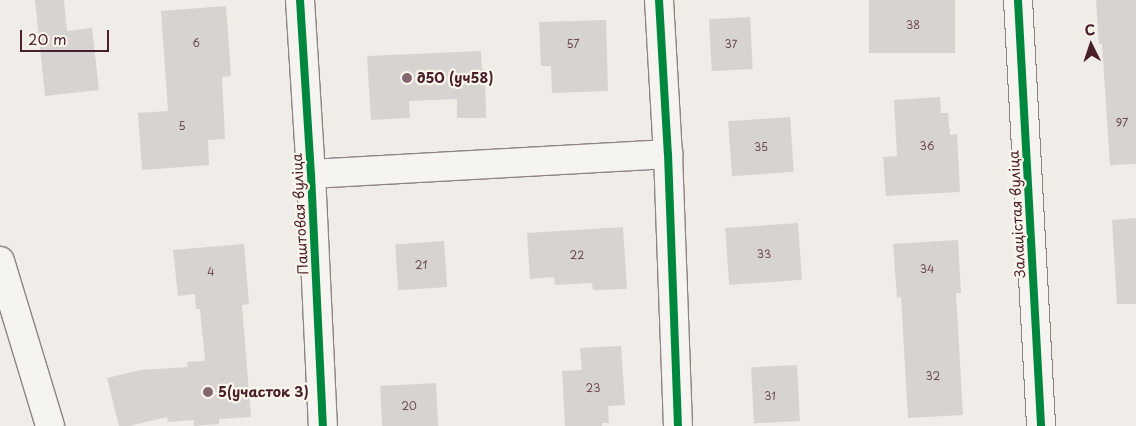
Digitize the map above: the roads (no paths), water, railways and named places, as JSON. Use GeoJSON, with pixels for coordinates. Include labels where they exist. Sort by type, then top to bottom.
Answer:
{"type":"FeatureCollection","features":[{"type":"Feature","properties":{"kind":"street","name":"Паштовая вуліца"},"geometry":{"type":"LineString","coordinates":[[300,0],[311,174],[322,426]]}},
{"type":"Feature","properties":{"kind":"street"},"geometry":{"type":"LineString","coordinates":[[659,0],[668,154],[678,426]]}},
{"type":"Feature","properties":{"kind":"street","name":"Залацістая вуліца"},"geometry":{"type":"LineString","coordinates":[[1018,0],[1041,426]]}},
{"type":"Feature","properties":{"kind":"street"},"geometry":{"type":"LineString","coordinates":[[311,174],[668,154]]}},
{"type":"Feature","properties":{"kind":"street"},"geometry":{"type":"LineString","coordinates":[[0,261],[50,426]]}},
{"type":"Feature","properties":{"kind":"place","name":"д50 (уч58)"},"geometry":{"type":"Point","coordinates":[407,78]}},
{"type":"Feature","properties":{"kind":"place","name":"5(участок 3)"},"geometry":{"type":"Point","coordinates":[208,392]}}]}
